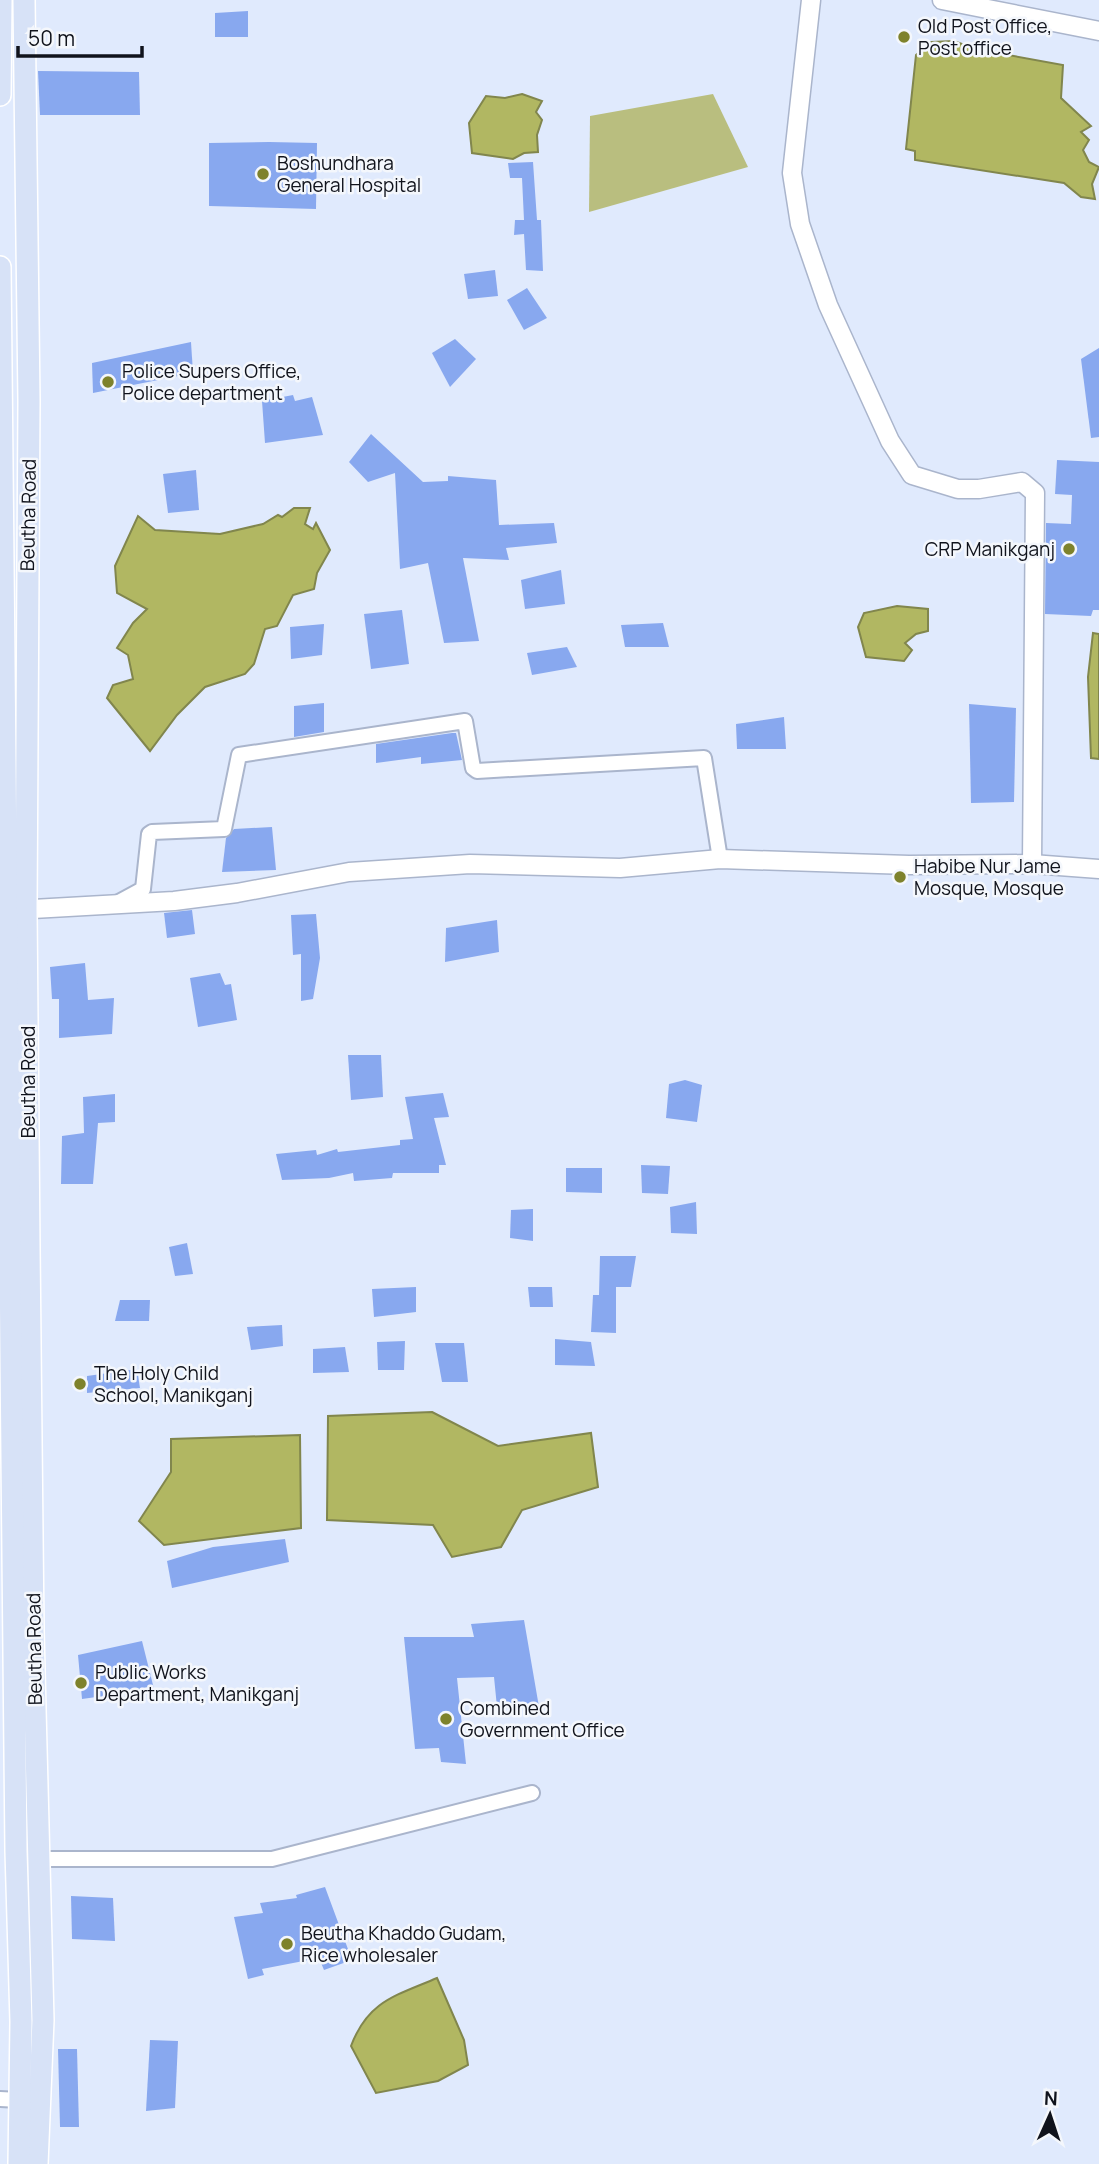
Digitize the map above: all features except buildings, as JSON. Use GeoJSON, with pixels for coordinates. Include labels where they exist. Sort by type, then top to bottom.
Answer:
{"type":"FeatureCollection","features":[{"type":"Feature","properties":{"kind":"main road"},"geometry":{"type":"LineString","coordinates":[[0,95],[1,0]]}},
{"type":"Feature","properties":{"kind":"main road","name":"Beutha Road"},"geometry":{"type":"LineString","coordinates":[[19,2164],[10,2099],[21,2022],[16,1851],[16,910],[29,401],[24,0]]}},
{"type":"Feature","properties":{"kind":"main road","name":"Beutha Road"},"geometry":{"type":"LineString","coordinates":[[0,267],[43,2020],[37,2164]]}},
{"type":"Feature","properties":{"kind":"main road"},"geometry":{"type":"LineString","coordinates":[[3,399],[29,401]]}},
{"type":"Feature","properties":{"kind":"street"},"geometry":{"type":"LineString","coordinates":[[811,0],[792,173],[800,224],[819,284],[890,441],[912,475],[958,489],[979,489],[1022,482],[1035,494],[1032,864]]}},
{"type":"Feature","properties":{"kind":"street"},"geometry":{"type":"LineString","coordinates":[[942,0],[1099,31]]}},
{"type":"Feature","properties":{"kind":"street"},"geometry":{"type":"LineString","coordinates":[[114,904],[143,889],[152,832],[224,829],[239,755],[465,721],[473,768],[477,771],[704,758],[720,859]]}},
{"type":"Feature","properties":{"kind":"street"},"geometry":{"type":"LineString","coordinates":[[16,910],[207,897],[349,872],[470,864],[620,868],[720,859],[909,865],[1032,864],[1099,869]]}},
{"type":"Feature","properties":{"kind":"street"},"geometry":{"type":"LineString","coordinates":[[39,1858],[272,1859],[532,1793]]}},
{"type":"Feature","properties":{"kind":"shaded area"},"geometry":{"type":"Polygon","coordinates":[[[954,41],[975,49],[1063,65],[1061,98],[1091,126],[1081,132],[1089,140],[1083,150],[1089,162],[1099,167],[1092,184],[1095,199],[1081,197],[1064,183],[915,160],[915,151],[906,149],[916,55],[931,42],[954,41]]]}},
{"type":"Feature","properties":{"kind":"shaded area"},"geometry":{"type":"Polygon","coordinates":[[[522,94],[542,101],[536,112],[542,120],[537,135],[538,152],[524,153],[513,159],[472,153],[469,123],[486,96],[505,98],[522,94]]]}},
{"type":"Feature","properties":{"kind":"shaded area"},"geometry":{"type":"Polygon","coordinates":[[[713,94],[748,167],[589,212],[590,116],[713,94]]]}},
{"type":"Feature","properties":{"kind":"shaded area"},"geometry":{"type":"Polygon","coordinates":[[[294,508],[310,508],[305,524],[313,529],[316,523],[330,550],[317,573],[314,589],[293,595],[277,626],[265,629],[254,664],[245,674],[205,687],[177,715],[150,751],[107,698],[113,685],[133,679],[128,655],[117,648],[133,623],[147,609],[117,593],[115,566],[138,516],[155,530],[220,534],[263,524],[278,515],[282,517],[294,508]]]}},
{"type":"Feature","properties":{"kind":"shaded area"},"geometry":{"type":"Polygon","coordinates":[[[897,606],[928,609],[928,631],[916,634],[905,643],[912,650],[904,661],[866,657],[858,627],[864,613],[897,606]]]}},
{"type":"Feature","properties":{"kind":"shaded area"},"geometry":{"type":"Polygon","coordinates":[[[1093,633],[1099,634],[1099,759],[1091,758],[1088,677],[1093,633]]]}},
{"type":"Feature","properties":{"kind":"shaded area"},"geometry":{"type":"Polygon","coordinates":[[[432,1412],[498,1446],[591,1433],[598,1487],[522,1510],[501,1547],[452,1557],[433,1525],[327,1520],[328,1416],[432,1412]]]}},
{"type":"Feature","properties":{"kind":"shaded area"},"geometry":{"type":"Polygon","coordinates":[[[300,1435],[301,1528],[164,1545],[139,1521],[171,1472],[171,1439],[300,1435]]]}},
{"type":"Feature","properties":{"kind":"shaded area"},"geometry":{"type":"Polygon","coordinates":[[[437,1978],[464,2040],[468,2065],[438,2081],[376,2093],[351,2046],[358,2031],[375,2009],[385,2002],[437,1978]]]}},
{"type":"Feature","properties":{"kind":"place","name":"Old Post Office, Post office"},"geometry":{"type":"Point","coordinates":[904,37]}},
{"type":"Feature","properties":{"kind":"place","name":"Boshundhara General Hospital"},"geometry":{"type":"Point","coordinates":[263,174]}},
{"type":"Feature","properties":{"kind":"place","name":"Police Supers Office, Police department"},"geometry":{"type":"Point","coordinates":[108,382]}},
{"type":"Feature","properties":{"kind":"place","name":"CRP Manikganj"},"geometry":{"type":"Point","coordinates":[1069,549]}},
{"type":"Feature","properties":{"kind":"place","name":"Habibe Nur Jame Mosque, Mosque"},"geometry":{"type":"Point","coordinates":[900,877]}},
{"type":"Feature","properties":{"kind":"place","name":"The Holy Child School, Manikganj"},"geometry":{"type":"Point","coordinates":[80,1384]}},
{"type":"Feature","properties":{"kind":"place","name":"Public Works Department, Manikganj"},"geometry":{"type":"Point","coordinates":[81,1683]}},
{"type":"Feature","properties":{"kind":"place","name":"Combined Government Office"},"geometry":{"type":"Point","coordinates":[446,1719]}},
{"type":"Feature","properties":{"kind":"place","name":"Beutha Khaddo Gudam, Rice wholesaler"},"geometry":{"type":"Point","coordinates":[287,1944]}}]}
